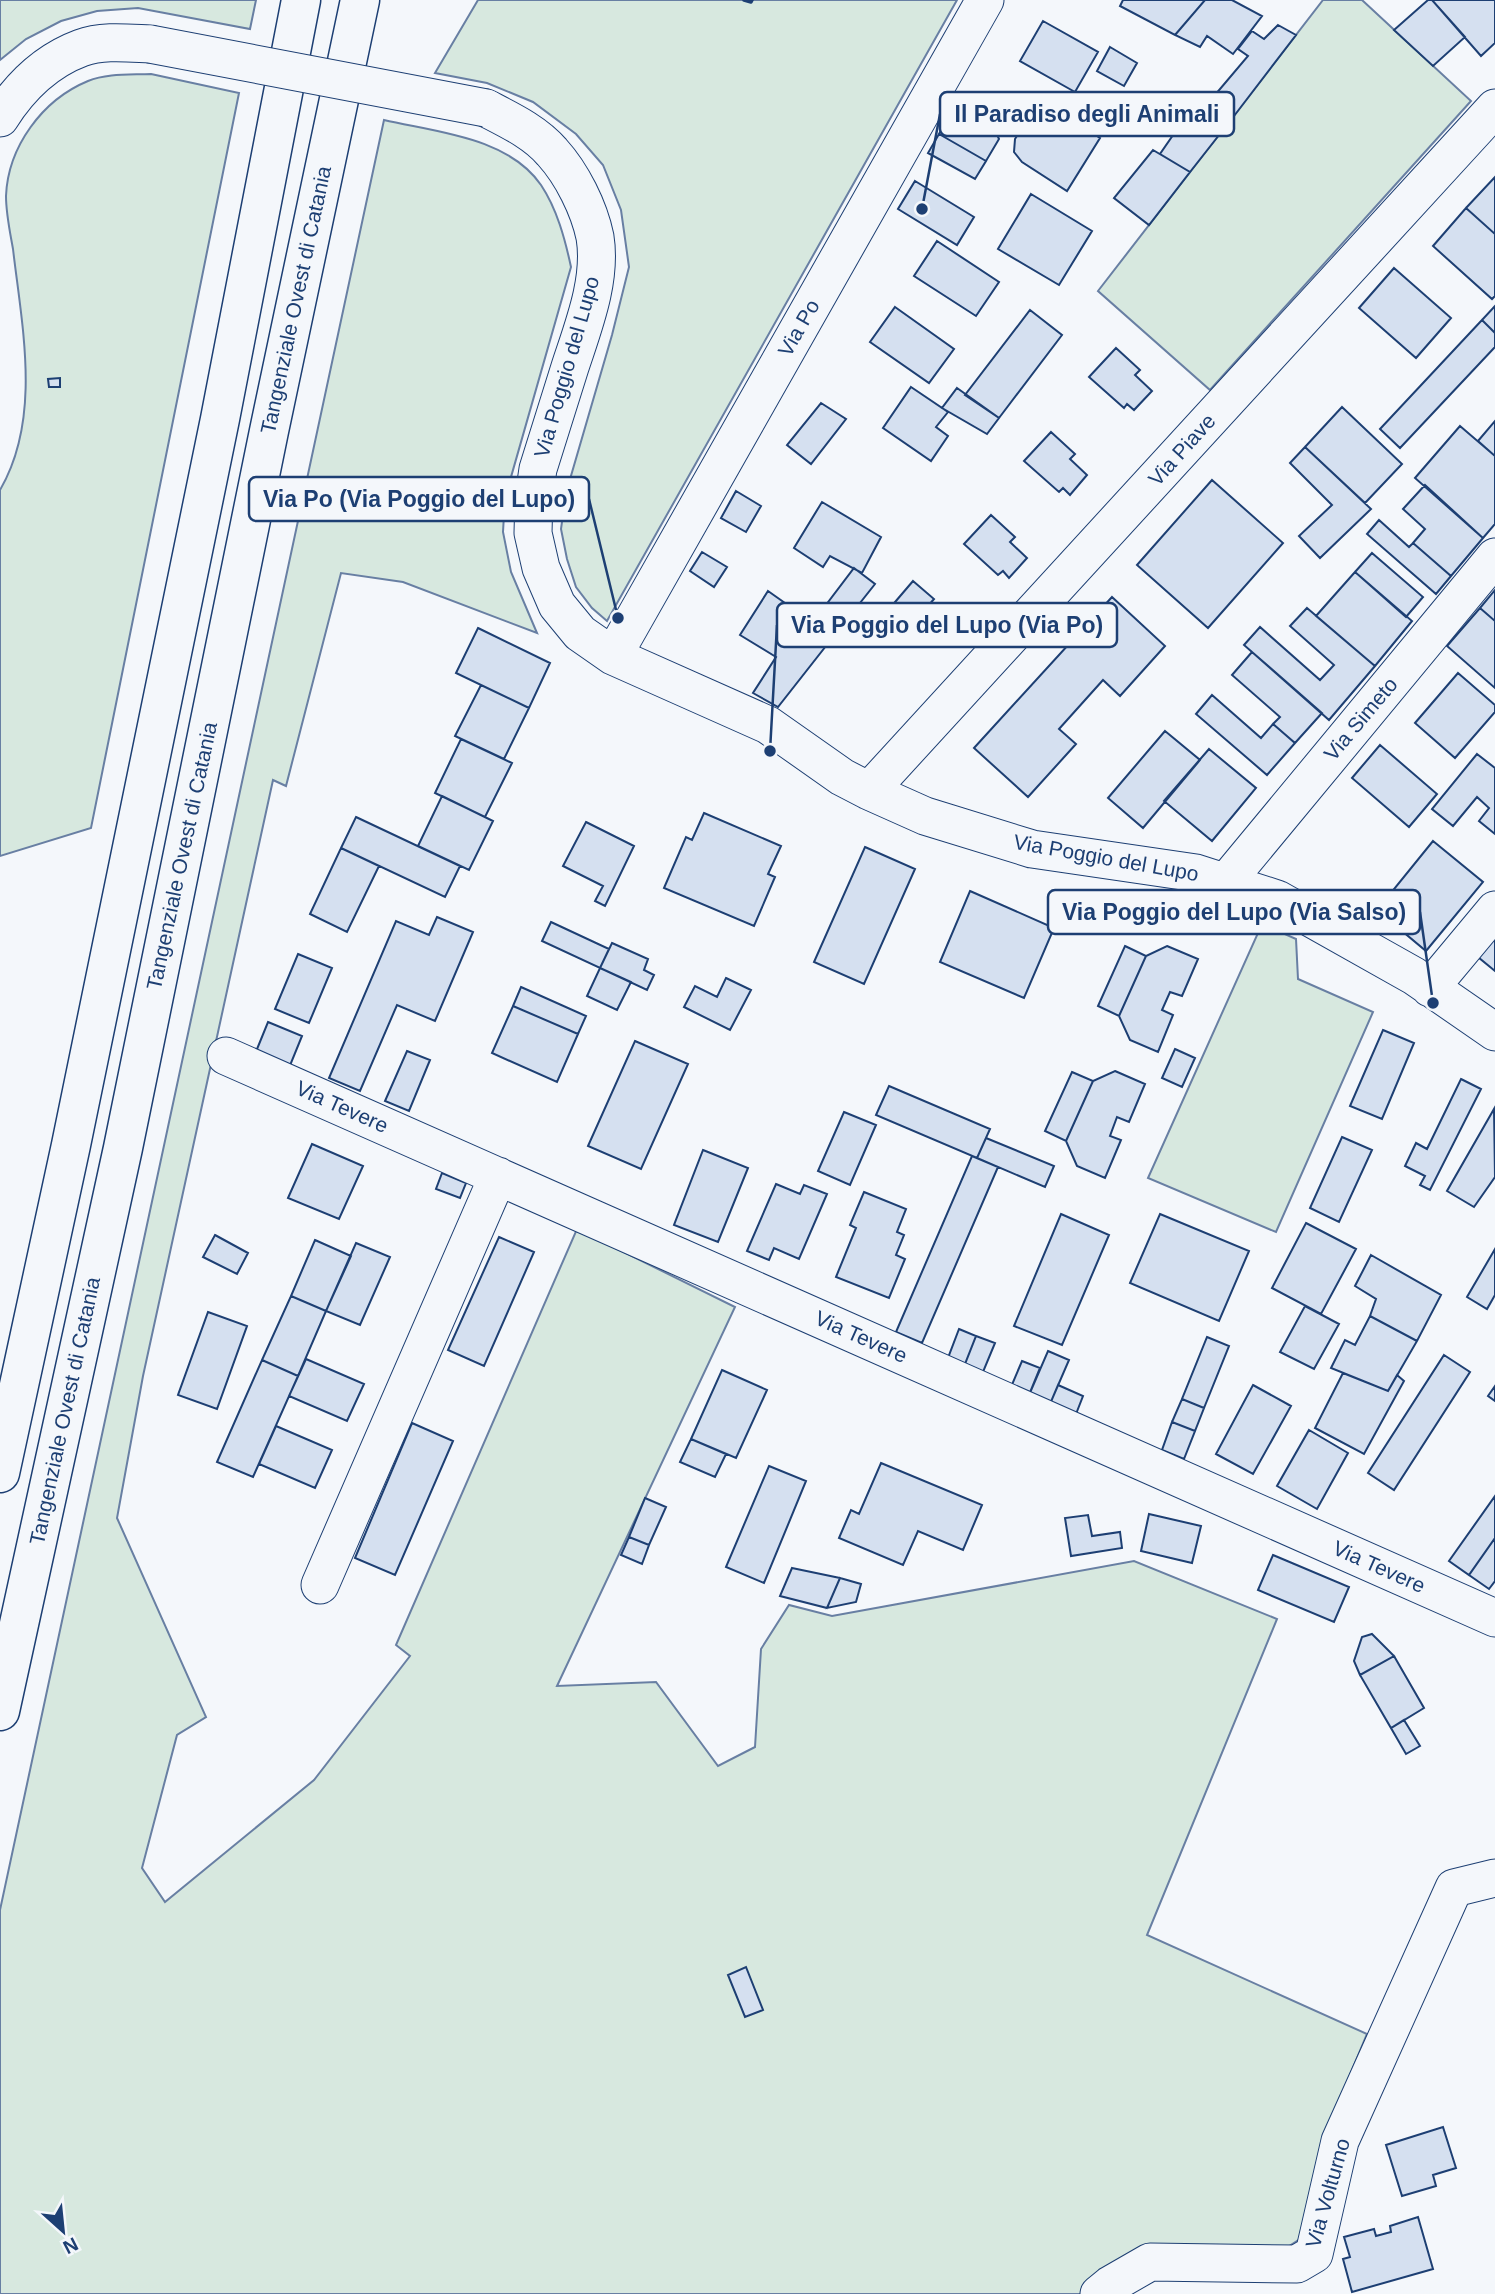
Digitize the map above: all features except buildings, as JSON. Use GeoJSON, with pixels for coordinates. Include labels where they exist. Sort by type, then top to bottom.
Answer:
{"type":"FeatureCollection","features":[{"type":"Feature","properties":{"kind":"highway","name":"Tangenziale Ovest di Catania"},"geometry":{"type":"LineString","coordinates":[[0,1711],[120,1162],[360,0]]}},
{"type":"Feature","properties":{"kind":"highway"},"geometry":{"type":"LineString","coordinates":[[308,245],[375,0]]}},
{"type":"Feature","properties":{"kind":"highway"},"geometry":{"type":"LineString","coordinates":[[0,1473],[71,1145],[300,5]]}},
{"type":"Feature","properties":{"kind":"street","name":"Via Po"},"geometry":{"type":"LineString","coordinates":[[613,656],[985,0]]}},
{"type":"Feature","properties":{"kind":"street","name":"Via Poggio del Lupo"},"geometry":{"type":"LineString","coordinates":[[0,118],[11,100],[38,72],[81,48],[113,43],[150,44],[486,108],[523,127],[551,150],[571,178],[595,238],[595,272],[587,313],[538,469],[534,496],[533,533],[541,568],[557,605],[580,634],[613,656],[768,725],[842,777],[925,816],[1032,849],[1196,873],[1278,899],[1414,976],[1495,1032]]}},
{"type":"Feature","properties":{"kind":"street","name":"Via Piave"},"geometry":{"type":"LineString","coordinates":[[869,792],[1495,108]]}},
{"type":"Feature","properties":{"kind":"street","name":"Via Simeto"},"geometry":{"type":"LineString","coordinates":[[1226,881],[1495,557]]}},
{"type":"Feature","properties":{"kind":"street"},"geometry":{"type":"LineString","coordinates":[[1430,988],[1495,910]]}},
{"type":"Feature","properties":{"kind":"street","name":"Via Tevere"},"geometry":{"type":"LineString","coordinates":[[226,1056],[1495,1618]]}},
{"type":"Feature","properties":{"kind":"street"},"geometry":{"type":"LineString","coordinates":[[320,1585],[498,1176]]}},
{"type":"Feature","properties":{"kind":"street","name":"Via Volturno"},"geometry":{"type":"LineString","coordinates":[[1099,2294],[1150,2262],[1297,2264],[1314,2253],[1340,2141],[1454,1888],[1495,1878]]}},
{"type":"Feature","properties":{"kind":"shaded area"},"geometry":{"type":"Polygon","coordinates":[[[0,0],[256,0],[250,29],[138,8],[97,11],[61,21],[26,39],[0,60],[0,0]]]}},
{"type":"Feature","properties":{"kind":"shaded area"},"geometry":{"type":"Polygon","coordinates":[[[478,0],[957,0],[607,621],[592,608],[576,587],[561,529],[566,493],[629,267],[621,210],[603,165],[576,134],[533,102],[487,83],[435,73],[478,0]]]}},
{"type":"Feature","properties":{"kind":"shaded area"},"geometry":{"type":"Polygon","coordinates":[[[1323,0],[1362,0],[1471,101],[1210,390],[1098,291],[1323,0]]]}},
{"type":"Feature","properties":{"kind":"shaded area"},"geometry":{"type":"Polygon","coordinates":[[[151,74],[239,93],[91,828],[0,856],[0,490],[13,462],[21,433],[26,372],[21,309],[7,209],[8,178],[13,160],[30,127],[56,100],[71,89],[95,78],[151,74]]]}},
{"type":"Feature","properties":{"kind":"shaded area"},"geometry":{"type":"Polygon","coordinates":[[[384,120],[470,139],[510,156],[527,169],[541,185],[552,204],[563,235],[571,267],[505,498],[503,532],[511,572],[537,633],[403,582],[341,573],[286,786],[273,780],[143,1376],[117,1518],[206,1717],[177,1735],[142,1868],[165,1902],[314,1780],[410,1656],[396,1645],[577,1229],[735,1307],[557,1686],[656,1682],[718,1766],[755,1747],[761,1649],[789,1605],[832,1616],[1134,1561],[1277,1619],[1147,1935],[1367,2034],[1328,2128],[1303,2237],[1280,2252],[1081,2294],[0,2294],[0,1910],[384,120]]]}},
{"type":"Feature","properties":{"kind":"shaded area"},"geometry":{"type":"Polygon","coordinates":[[[1262,924],[1296,939],[1298,979],[1373,1012],[1276,1232],[1148,1178],[1262,924]]]}},
{"type":"Feature","properties":{"kind":"wall"},"geometry":{"type":"LineString","coordinates":[[744,0],[752,0]]}},
{"type":"Feature","properties":{"kind":"place","name":"Il Paradiso degli Animali"},"geometry":{"type":"Point","coordinates":[922,209]}},
{"type":"Feature","properties":{"kind":"place","name":"Via Po (Via Poggio del Lupo)"},"geometry":{"type":"Point","coordinates":[618,618]}},
{"type":"Feature","properties":{"kind":"place","name":"Via Poggio del Lupo (Via Po)"},"geometry":{"type":"Point","coordinates":[770,751]}},
{"type":"Feature","properties":{"kind":"place","name":"Via Poggio del Lupo (Via Salso)"},"geometry":{"type":"Point","coordinates":[1433,1003]}}]}
